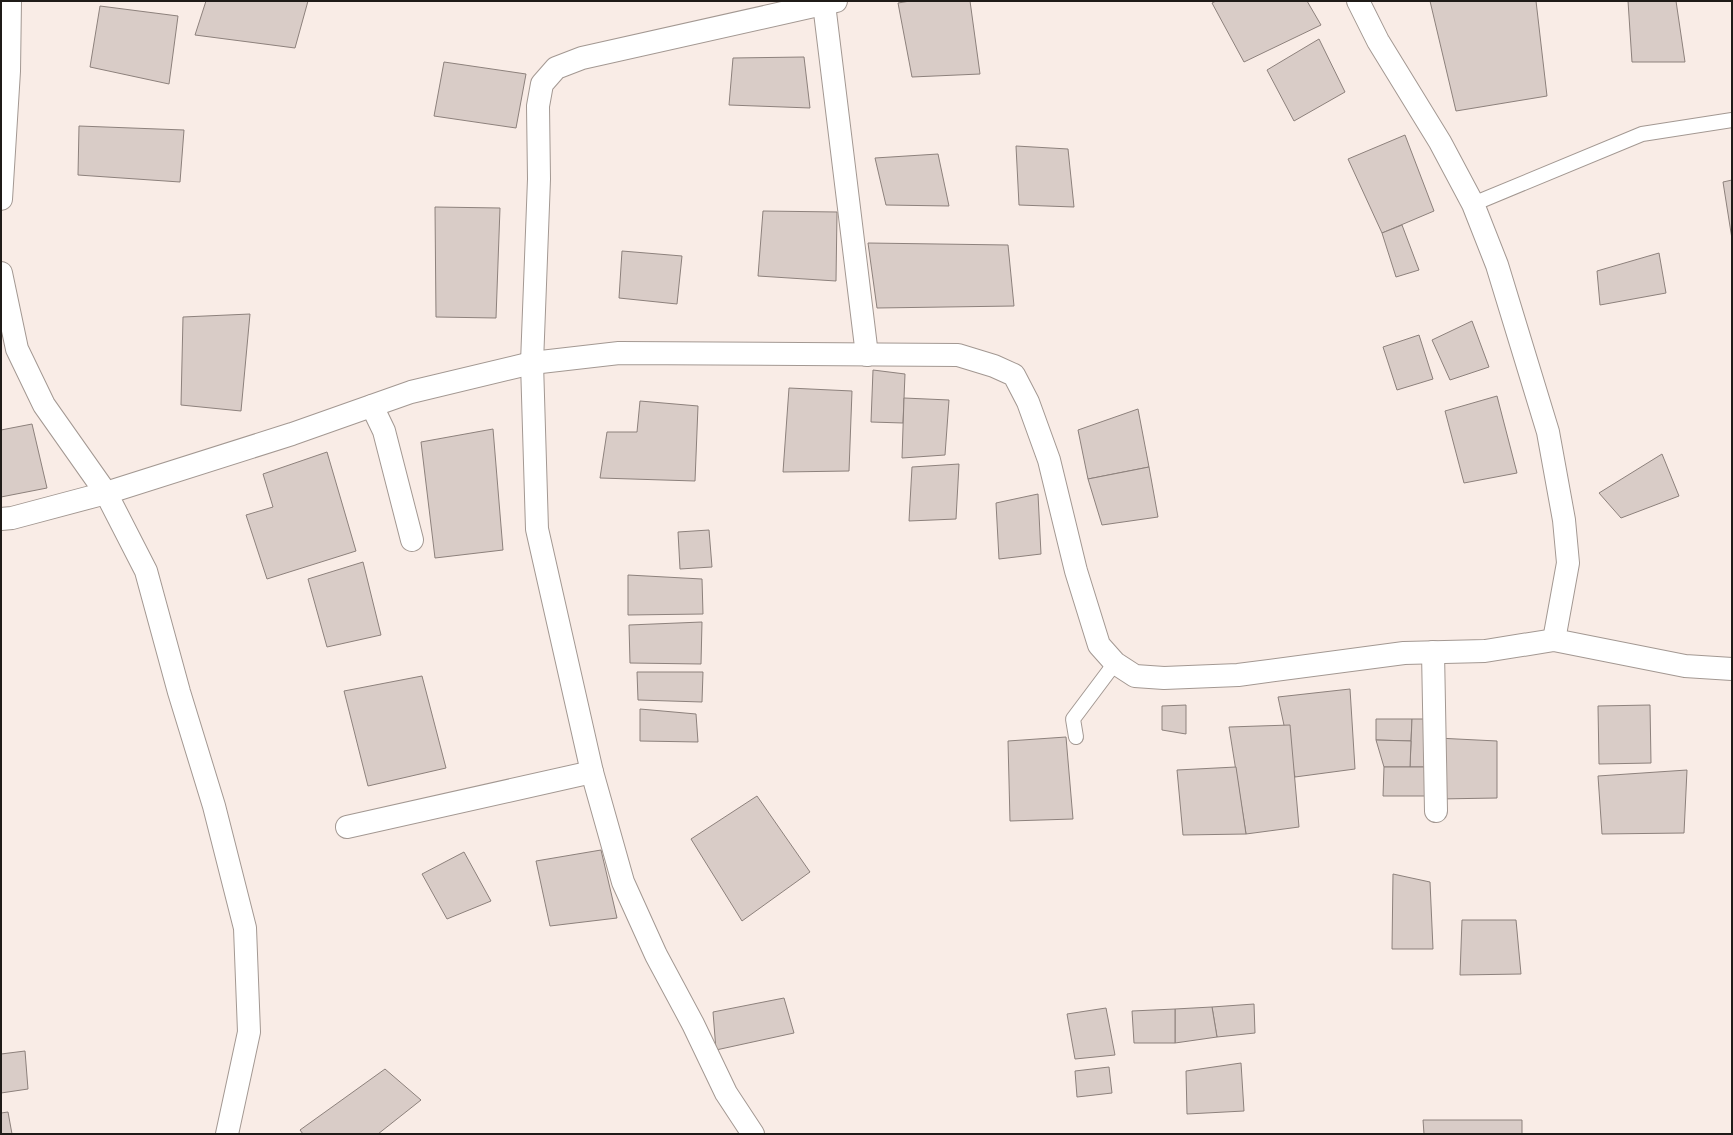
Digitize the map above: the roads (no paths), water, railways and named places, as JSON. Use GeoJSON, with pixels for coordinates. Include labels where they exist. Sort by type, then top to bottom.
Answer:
{"type":"FeatureCollection","features":[{"type":"Feature","properties":{"kind":"street"},"geometry":{"type":"LineString","coordinates":[[1,200],[9,71],[10,1]]}},
{"type":"Feature","properties":{"kind":"street"},"geometry":{"type":"LineString","coordinates":[[1358,1],[1378,41],[1440,142],[1473,204],[1497,265],[1548,432],[1561,505],[1568,563],[1554,640]]}},
{"type":"Feature","properties":{"kind":"street"},"geometry":{"type":"LineString","coordinates":[[753,1134],[726,1094],[656,955],[623,882],[592,772],[538,529],[532,363],[539,179],[538,106],[542,84],[556,68],[582,58],[830,2],[867,355]]}},
{"type":"Feature","properties":{"kind":"street"},"geometry":{"type":"LineString","coordinates":[[1,273],[17,349],[37,391],[44,405],[106,493],[146,571],[179,692],[214,806],[245,928],[249,1032],[227,1134]]}},
{"type":"Feature","properties":{"kind":"street"},"geometry":{"type":"LineString","coordinates":[[1,519],[12,518],[106,493],[292,434],[411,392],[532,363],[619,353],[958,355],[994,366],[1014,375],[1028,402],[1049,460],[1076,572],[1099,645],[1115,663],[1136,676],[1164,678],[1238,675],[1404,653],[1485,651],[1554,640],[1686,666],[1732,669]]}},
{"type":"Feature","properties":{"kind":"street"},"geometry":{"type":"LineString","coordinates":[[372,406],[384,431],[412,540]]}},
{"type":"Feature","properties":{"kind":"street"},"geometry":{"type":"LineString","coordinates":[[1433,652],[1436,810]]}},
{"type":"Feature","properties":{"kind":"street"},"geometry":{"type":"LineString","coordinates":[[347,827],[592,772]]}},
{"type":"Feature","properties":{"kind":"lane"},"geometry":{"type":"LineString","coordinates":[[1473,204],[1642,134],[1732,120]]}},
{"type":"Feature","properties":{"kind":"lane"},"geometry":{"type":"LineString","coordinates":[[1076,737],[1073,719],[1115,663]]}}]}
